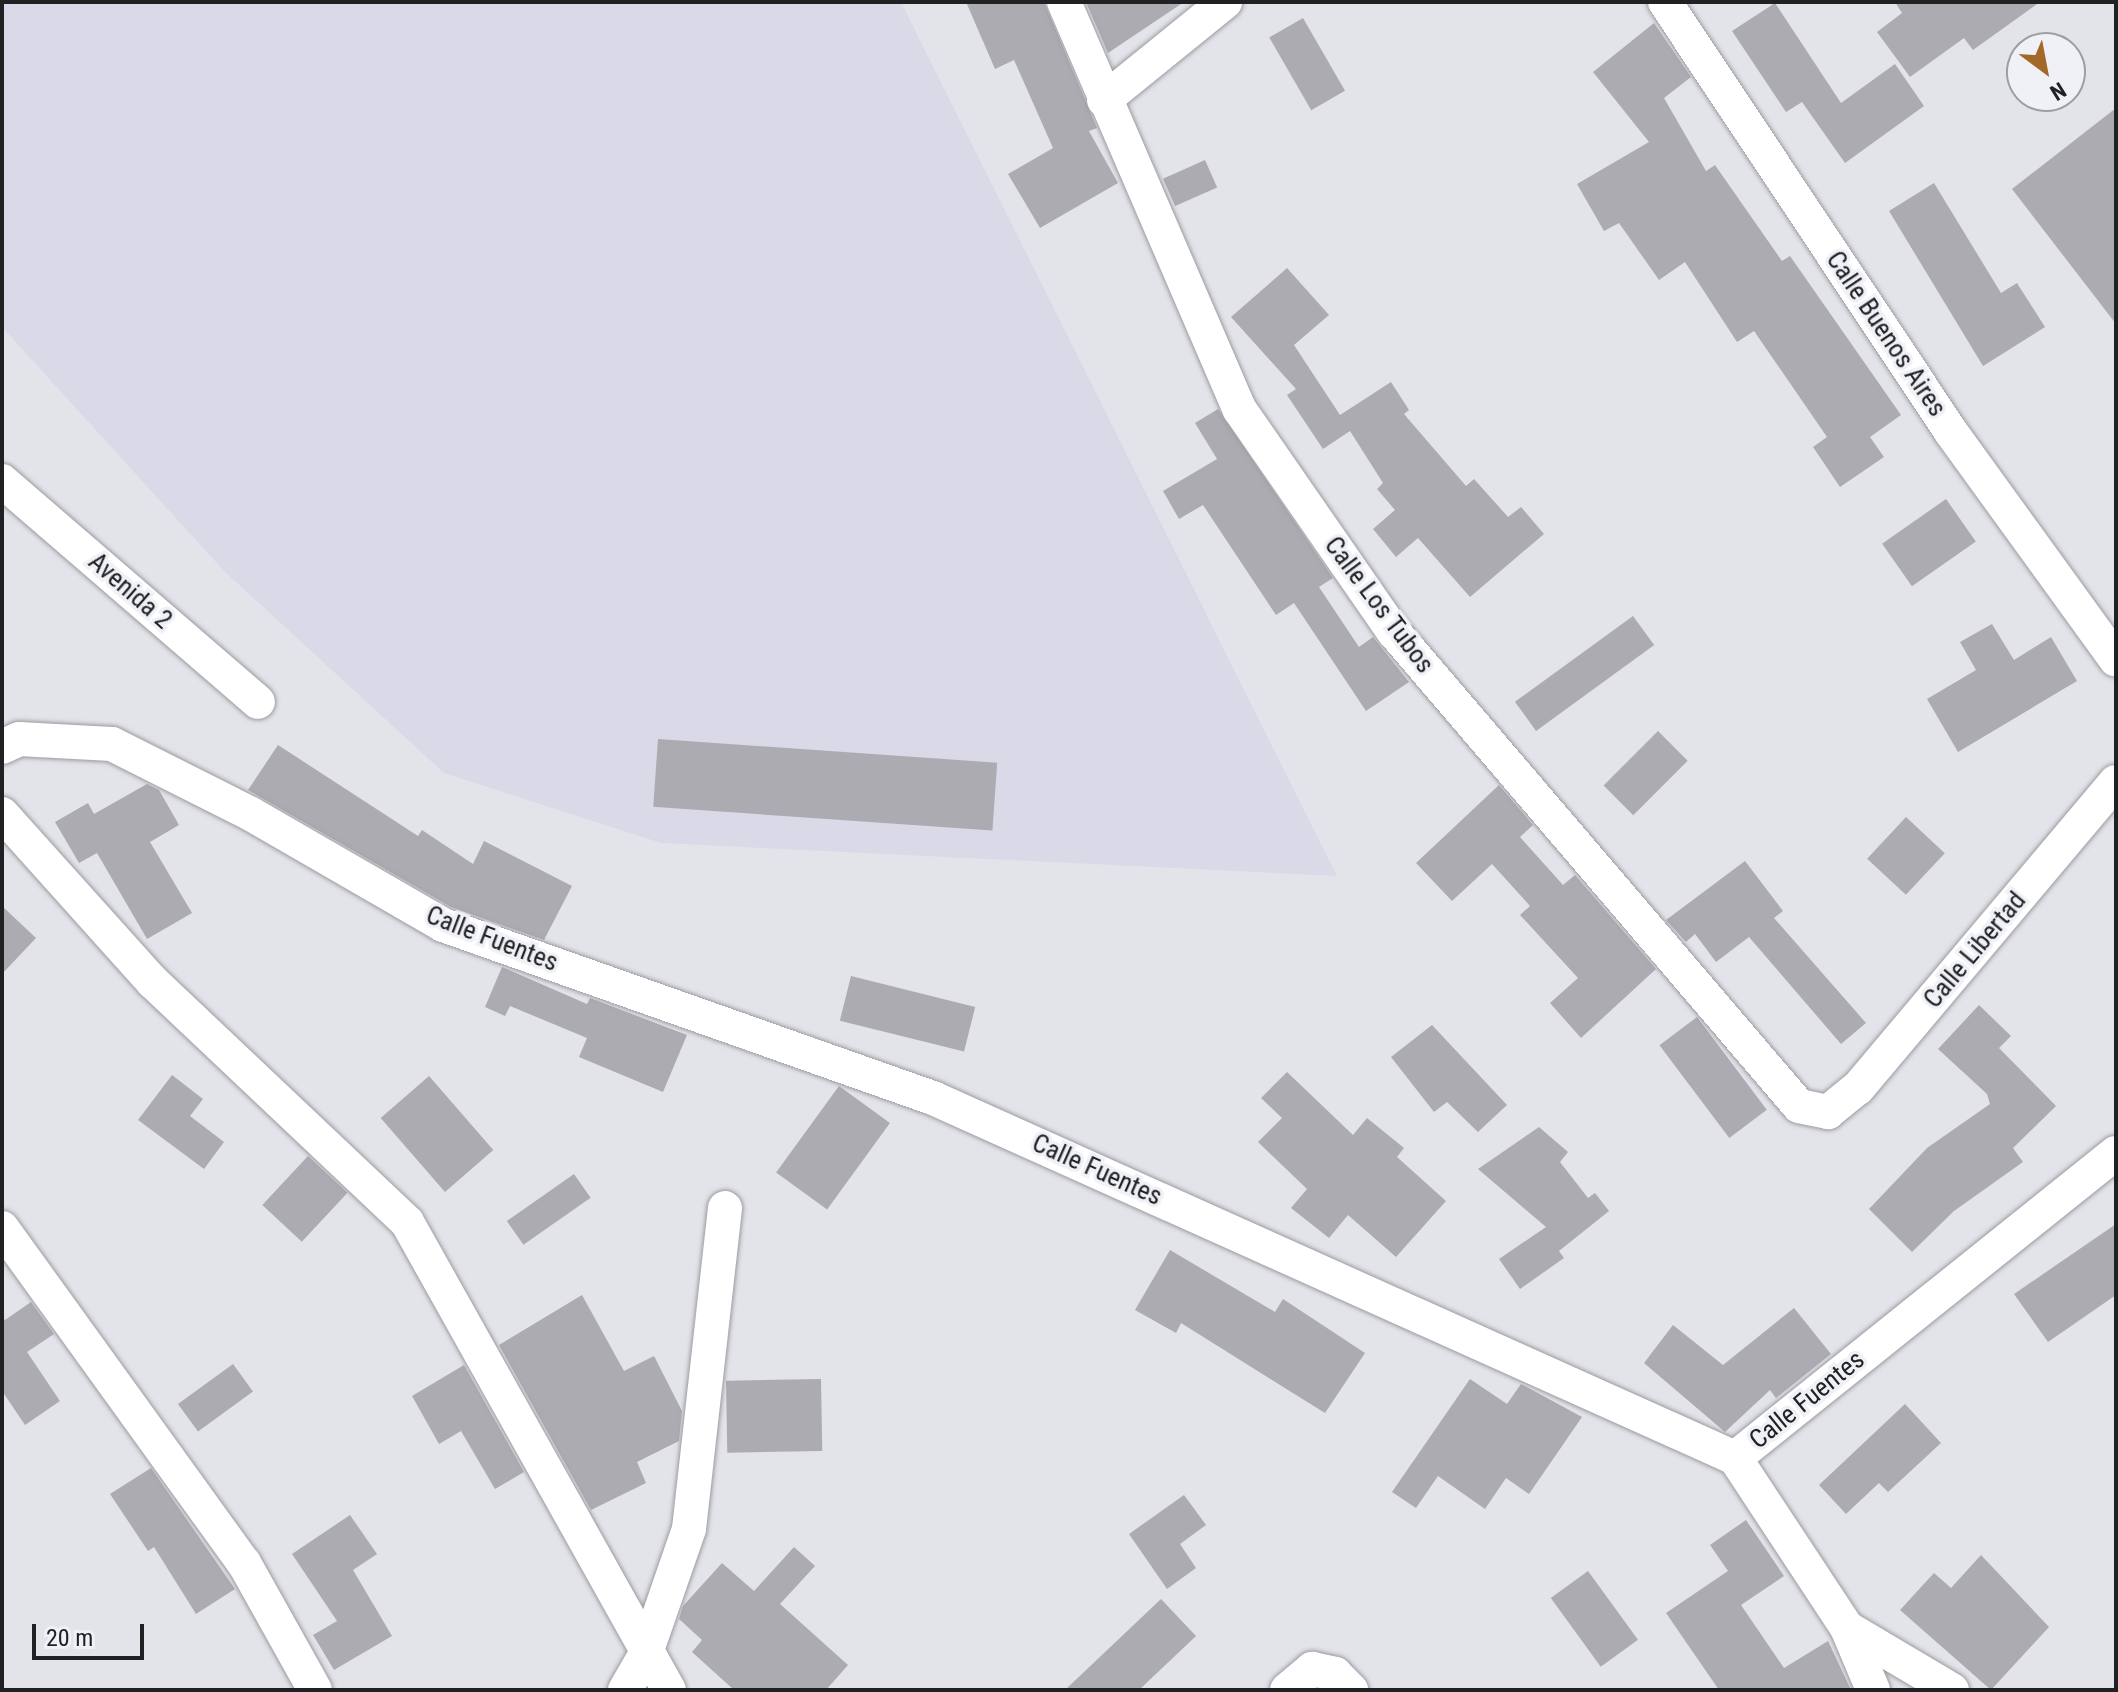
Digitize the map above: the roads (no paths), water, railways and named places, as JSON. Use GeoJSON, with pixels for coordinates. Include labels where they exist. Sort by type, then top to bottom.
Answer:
{"type":"FeatureCollection","features":[{"type":"Feature","properties":{"kind":"street","name":"Calle Los Tubos"},"geometry":{"type":"LineString","coordinates":[[1064,2],[1240,410],[1394,632],[1799,1106],[1828,1112]]}},
{"type":"Feature","properties":{"kind":"street"},"geometry":{"type":"LineString","coordinates":[[1104,100],[1225,2]]}},
{"type":"Feature","properties":{"kind":"street","name":"Calle Buenos Aires"},"geometry":{"type":"LineString","coordinates":[[1665,2],[1951,432],[2116,660]]}},
{"type":"Feature","properties":{"kind":"street","name":"Avenida 2"},"geometry":{"type":"LineString","coordinates":[[2,481],[258,702]]}},
{"type":"Feature","properties":{"kind":"street","name":"Calle Fuentes"},"geometry":{"type":"LineString","coordinates":[[2,747],[19,739],[112,744],[251,814],[443,925],[933,1098],[1735,1458],[2116,1153]]}},
{"type":"Feature","properties":{"kind":"street","name":"Calle Libertad"},"geometry":{"type":"LineString","coordinates":[[1828,1112],[1858,1088],[2116,782]]}},
{"type":"Feature","properties":{"kind":"street"},"geometry":{"type":"LineString","coordinates":[[2,814],[153,982],[407,1222],[645,1656],[669,1690]]}},
{"type":"Feature","properties":{"kind":"street"},"geometry":{"type":"LineString","coordinates":[[625,1690],[645,1656],[689,1529],[725,1208]]}},
{"type":"Feature","properties":{"kind":"street"},"geometry":{"type":"LineString","coordinates":[[2,1228],[244,1563],[315,1690]]}},
{"type":"Feature","properties":{"kind":"street"},"geometry":{"type":"LineString","coordinates":[[1735,1458],[1847,1628],[1873,1690]]}},
{"type":"Feature","properties":{"kind":"street"},"geometry":{"type":"LineString","coordinates":[[1847,1628],[1952,1690]]}},
{"type":"Feature","properties":{"kind":"street"},"geometry":{"type":"LineString","coordinates":[[1287,1690],[1312,1669],[1335,1674],[1351,1690]]}}]}
